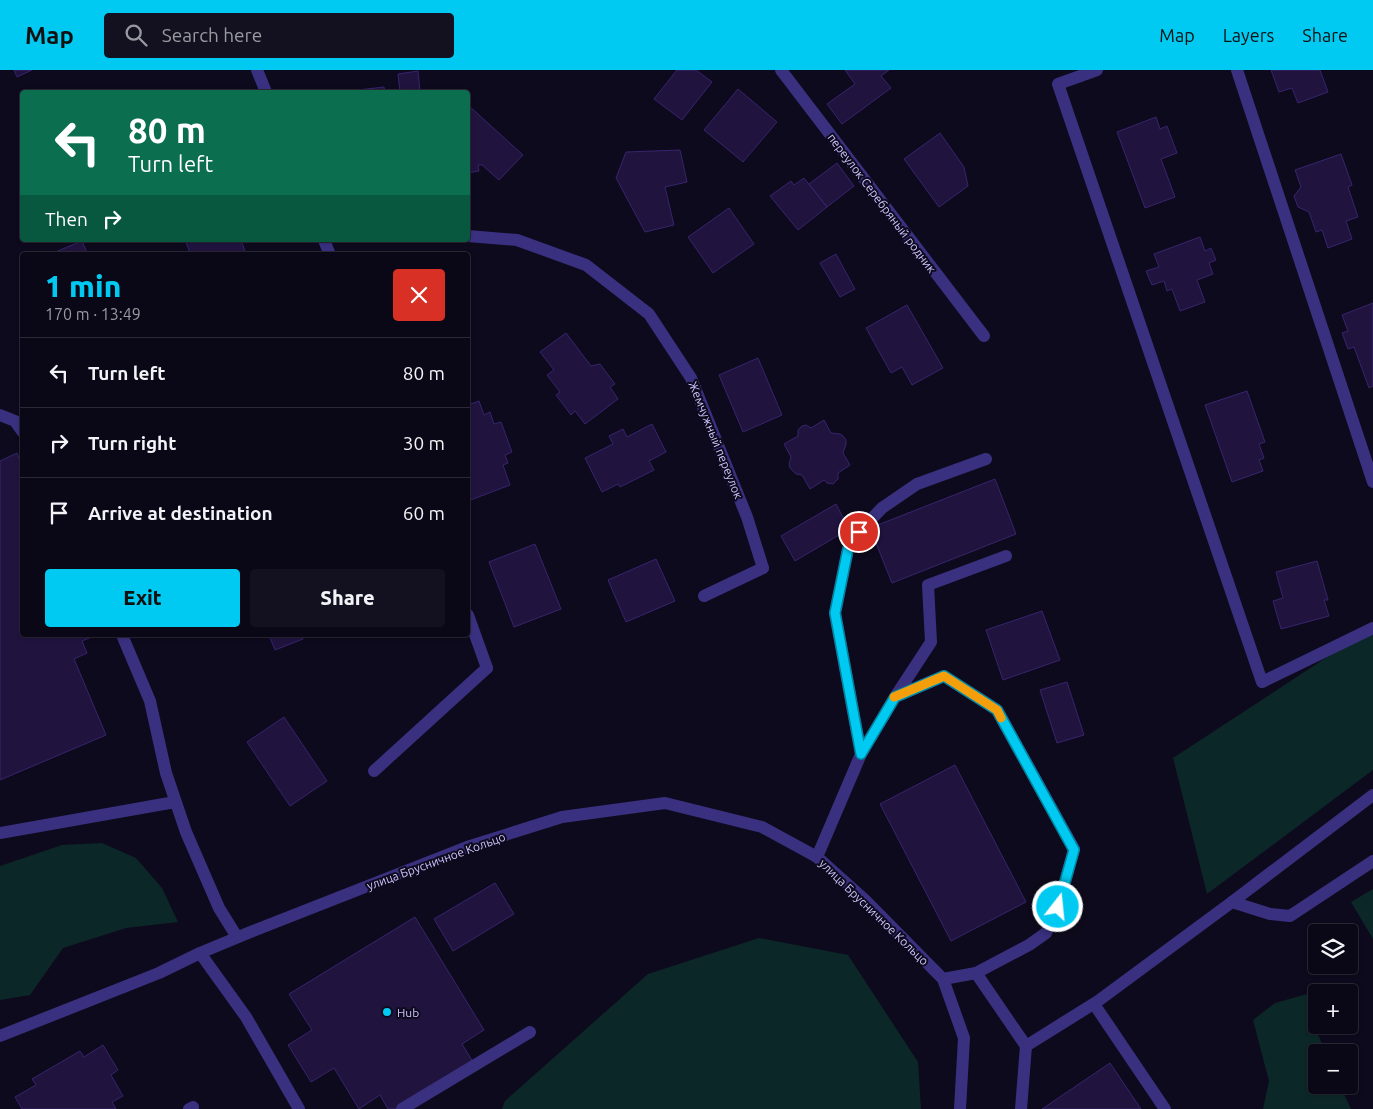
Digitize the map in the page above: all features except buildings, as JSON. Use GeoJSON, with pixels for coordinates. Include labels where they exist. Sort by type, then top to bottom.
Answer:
{"type":"FeatureCollection","features":[{"type":"Feature","properties":{"kind":"street"},"geometry":{"type":"LineString","coordinates":[[257,70],[265,90]]}},
{"type":"Feature","properties":{"kind":"street","name":"переулок Серебряный родник"},"geometry":{"type":"LineString","coordinates":[[781,70],[984,336]]}},
{"type":"Feature","properties":{"kind":"street"},"geometry":{"type":"LineString","coordinates":[[1097,70],[1058,84],[1262,682],[1373,628]]}},
{"type":"Feature","properties":{"kind":"street"},"geometry":{"type":"LineString","coordinates":[[1237,70],[1373,482]]}},
{"type":"Feature","properties":{"kind":"street","name":"Жемчужный переулок"},"geometry":{"type":"LineString","coordinates":[[470,236],[517,240],[586,265],[649,314],[691,378],[747,517],[763,568],[704,596]]}},
{"type":"Feature","properties":{"kind":"street"},"geometry":{"type":"LineString","coordinates":[[0,415],[15,421],[20,428]]}},
{"type":"Feature","properties":{"kind":"street"},"geometry":{"type":"LineString","coordinates":[[861,754],[835,613],[848,549],[859,532],[882,508],[917,484],[986,459]]}},
{"type":"Feature","properties":{"kind":"street"},"geometry":{"type":"LineString","coordinates":[[817,857],[861,754],[931,642],[928,585],[1006,556]]}},
{"type":"Feature","properties":{"kind":"street"},"geometry":{"type":"LineString","coordinates":[[374,771],[488,668],[470,620]]}},
{"type":"Feature","properties":{"kind":"street"},"geometry":{"type":"LineString","coordinates":[[123,637],[150,701],[166,772],[186,832],[219,908],[238,937]]}},
{"type":"Feature","properties":{"kind":"street"},"geometry":{"type":"LineString","coordinates":[[895,697],[944,676],[997,710],[1074,850],[1058,907],[1046,933],[1030,945],[976,973],[943,979]]}},
{"type":"Feature","properties":{"kind":"street"},"geometry":{"type":"LineString","coordinates":[[1026,1046],[1094,1004],[1373,795]]}},
{"type":"Feature","properties":{"kind":"street"},"geometry":{"type":"LineString","coordinates":[[0,833],[176,802]]}},
{"type":"Feature","properties":{"kind":"street","name":"улица Брусничное Кольцо"},"geometry":{"type":"LineString","coordinates":[[0,1036],[159,974],[200,953],[238,937],[468,847],[562,818],[665,803],[762,827],[817,857],[865,900],[943,979],[964,1038],[960,1109]]}},
{"type":"Feature","properties":{"kind":"street"},"geometry":{"type":"LineString","coordinates":[[1232,902],[1270,914],[1290,916],[1373,861]]}},
{"type":"Feature","properties":{"kind":"street"},"geometry":{"type":"LineString","coordinates":[[200,953],[246,1017],[299,1109]]}},
{"type":"Feature","properties":{"kind":"street"},"geometry":{"type":"LineString","coordinates":[[976,973],[1026,1046],[1021,1109]]}},
{"type":"Feature","properties":{"kind":"street"},"geometry":{"type":"LineString","coordinates":[[1094,1004],[1165,1109]]}},
{"type":"Feature","properties":{"kind":"street"},"geometry":{"type":"LineString","coordinates":[[402,1109],[530,1032]]}},
{"type":"Feature","properties":{"kind":"green space"},"geometry":{"type":"Polygon","coordinates":[[[1373,627],[1373,770],[1207,894],[1173,758],[1373,627]]]}},
{"type":"Feature","properties":{"kind":"green space"},"geometry":{"type":"Polygon","coordinates":[[[102,843],[136,858],[162,888],[178,922],[126,928],[63,948],[30,995],[0,1000],[0,866],[62,845],[102,843]]]}},
{"type":"Feature","properties":{"kind":"green space"},"geometry":{"type":"Polygon","coordinates":[[[1373,889],[1373,939],[1351,902],[1373,889]]]}},
{"type":"Feature","properties":{"kind":"green space"},"geometry":{"type":"Polygon","coordinates":[[[759,938],[848,955],[918,1062],[921,1109],[502,1109],[505,1101],[648,974],[759,938]]]}},
{"type":"Feature","properties":{"kind":"green space"},"geometry":{"type":"Polygon","coordinates":[[[1307,994],[1308,1034],[1318,1034],[1322,1044],[1308,1044],[1308,1094],[1344,1094],[1351,1109],[1263,1109],[1269,1081],[1253,1020],[1275,1003],[1307,994]]]}},
{"type":"Feature","properties":{"kind":"slow traffic"},"geometry":{"type":"LineString","coordinates":[[894,697],[944,676],[997,710],[1001,718]]}},
{"type":"Feature","properties":{"kind":"place","name":"Hub"},"geometry":{"type":"Point","coordinates":[387,1012]}},
{"type":"Feature","properties":{"kind":"route"},"geometry":{"type":"LineString","coordinates":[[859,532],[848,549],[835,613],[861,754],[895,697],[944,676],[997,710],[1074,850],[1058,907]]}}]}
